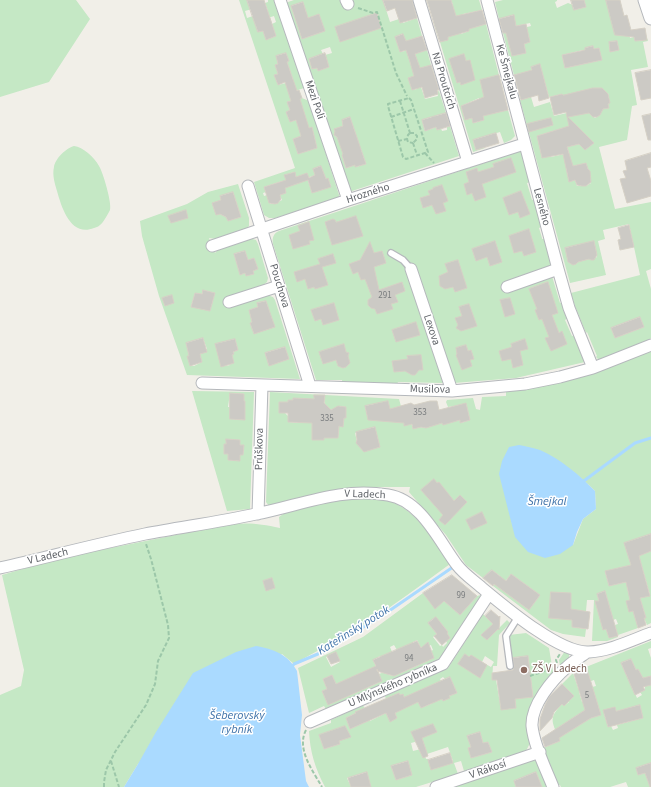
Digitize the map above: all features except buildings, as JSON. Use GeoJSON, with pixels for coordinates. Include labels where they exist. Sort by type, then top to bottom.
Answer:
{"type":"FeatureCollection","features":[{"type":"Feature","properties":{"kind":"street","name":"Mezi Poli"},"geometry":{"type":"LineString","coordinates":[[280,0],[348,200]]}},
{"type":"Feature","properties":{"kind":"street","name":"Na Proutcích"},"geometry":{"type":"LineString","coordinates":[[419,0],[468,162]]}},
{"type":"Feature","properties":{"kind":"street","name":"Ke Šmejkalu"},"geometry":{"type":"LineString","coordinates":[[487,0],[524,144]]}},
{"type":"Feature","properties":{"kind":"street"},"geometry":{"type":"LineString","coordinates":[[645,0],[651,18]]}},
{"type":"Feature","properties":{"kind":"street","name":"Hrozného"},"geometry":{"type":"LineString","coordinates":[[212,246],[348,200],[524,144]]}},
{"type":"Feature","properties":{"kind":"street","name":"Lesného"},"geometry":{"type":"LineString","coordinates":[[524,144],[570,308],[593,368]]}},
{"type":"Feature","properties":{"kind":"street","name":"Pouchova"},"geometry":{"type":"LineString","coordinates":[[248,186],[310,386]]}},
{"type":"Feature","properties":{"kind":"street","name":"Lexova"},"geometry":{"type":"LineString","coordinates":[[412,269],[452,391]]}},
{"type":"Feature","properties":{"kind":"street"},"geometry":{"type":"LineString","coordinates":[[507,287],[558,269]]}},
{"type":"Feature","properties":{"kind":"street"},"geometry":{"type":"LineString","coordinates":[[229,302],[279,286]]}},
{"type":"Feature","properties":{"kind":"street","name":"Musilova"},"geometry":{"type":"LineString","coordinates":[[202,384],[452,391],[525,384],[560,377],[593,368],[651,345]]}},
{"type":"Feature","properties":{"kind":"street","name":"Průškova"},"geometry":{"type":"LineString","coordinates":[[258,514],[262,385]]}},
{"type":"Feature","properties":{"kind":"street","name":"V Ladech"},"geometry":{"type":"LineString","coordinates":[[0,568],[144,535],[258,514],[338,494],[355,492],[390,495],[404,501],[416,509],[436,532],[458,566],[489,594],[518,617],[555,641],[574,650],[587,652],[613,647],[651,633]]}},
{"type":"Feature","properties":{"kind":"street","name":"U Mlýnského rybníka"},"geometry":{"type":"LineString","coordinates":[[310,722],[443,664],[489,594]]}},
{"type":"Feature","properties":{"kind":"street"},"geometry":{"type":"LineString","coordinates":[[553,787],[535,740],[532,723],[540,700],[550,685],[567,666],[587,652]]}},
{"type":"Feature","properties":{"kind":"street","name":"V Rákosí"},"geometry":{"type":"LineString","coordinates":[[436,787],[540,752]]}},
{"type":"Feature","properties":{"kind":"lane"},"geometry":{"type":"LineString","coordinates":[[392,253],[403,260],[412,269]]}},
{"type":"Feature","properties":{"kind":"lane"},"geometry":{"type":"LineString","coordinates":[[510,666],[506,636],[518,617]]}},
{"type":"Feature","properties":{"kind":"path"},"geometry":{"type":"LineString","coordinates":[[347,2],[348,5],[373,13],[377,12],[396,73],[407,96]]}},
{"type":"Feature","properties":{"kind":"path"},"geometry":{"type":"LineString","coordinates":[[409,98],[411,100],[428,152],[404,159],[388,105],[400,101],[409,98]]}},
{"type":"Feature","properties":{"kind":"path"},"geometry":{"type":"LineString","coordinates":[[400,101],[410,133],[407,139]]}},
{"type":"Feature","properties":{"kind":"path"},"geometry":{"type":"LineString","coordinates":[[391,117],[414,109]]}},
{"type":"Feature","properties":{"kind":"path"},"geometry":{"type":"LineString","coordinates":[[410,133],[414,133],[417,136]]}},
{"type":"Feature","properties":{"kind":"path"},"geometry":{"type":"LineString","coordinates":[[417,136],[422,134]]}},
{"type":"Feature","properties":{"kind":"path"},"geometry":{"type":"LineString","coordinates":[[413,143],[416,141],[417,136]]}},
{"type":"Feature","properties":{"kind":"path"},"geometry":{"type":"LineString","coordinates":[[398,141],[407,139]]}},
{"type":"Feature","properties":{"kind":"path"},"geometry":{"type":"LineString","coordinates":[[407,139],[408,142],[413,143],[418,156]]}},
{"type":"Feature","properties":{"kind":"path"},"geometry":{"type":"LineString","coordinates":[[104,787],[104,776],[111,759],[146,705],[155,684],[158,661],[169,638],[168,625],[144,535]]}},
{"type":"Feature","properties":{"kind":"path"},"geometry":{"type":"LineString","coordinates":[[530,676],[552,668]]}},
{"type":"Feature","properties":{"kind":"path"},"geometry":{"type":"LineString","coordinates":[[310,722],[305,733],[305,751],[308,761],[322,787]]}},
{"type":"Feature","properties":{"kind":"path"},"geometry":{"type":"LineString","coordinates":[[111,759],[119,787]]}},
{"type":"Feature","properties":{"kind":"green space"},"geometry":{"type":"Polygon","coordinates":[[[0,0],[76,0],[90,19],[49,82],[0,97],[0,0]]]}},
{"type":"Feature","properties":{"kind":"green space"},"geometry":{"type":"Polygon","coordinates":[[[239,0],[247,0],[250,8],[268,2],[268,0],[274,0],[304,88],[289,93],[291,101],[287,102],[290,110],[286,112],[290,122],[297,120],[300,99],[302,98],[309,101],[340,198],[275,218],[269,218],[264,215],[254,182],[295,168],[239,0]],[[266,5],[245,11],[247,18],[268,11],[266,5]],[[274,16],[255,22],[258,32],[263,31],[266,40],[276,36],[272,24],[276,22],[274,16]],[[286,53],[276,56],[278,64],[275,65],[278,74],[274,75],[278,85],[293,79],[287,62],[289,61],[286,53]],[[312,127],[300,131],[301,136],[293,139],[298,154],[317,148],[312,127]],[[321,166],[313,169],[315,175],[307,178],[312,193],[331,186],[328,179],[326,179],[321,166]],[[294,172],[285,175],[293,185],[298,183],[294,172]],[[282,181],[264,187],[266,192],[263,193],[264,196],[267,195],[270,204],[275,204],[282,200],[280,195],[286,193],[282,181]]]}},
{"type":"Feature","properties":{"kind":"green space"},"geometry":{"type":"Polygon","coordinates":[[[294,0],[340,0],[342,6],[352,3],[352,0],[383,0],[390,22],[399,19],[400,22],[402,21],[403,23],[417,18],[422,36],[410,40],[411,43],[407,44],[409,50],[407,51],[411,65],[418,64],[415,54],[427,50],[431,65],[413,72],[414,76],[433,70],[434,76],[419,81],[425,99],[438,96],[437,92],[439,91],[446,113],[435,116],[433,119],[437,130],[441,128],[442,131],[447,130],[447,127],[450,126],[459,156],[349,192],[285,3],[294,0]],[[303,2],[291,6],[295,18],[306,13],[303,2]],[[319,14],[311,17],[312,21],[298,26],[302,39],[324,31],[319,14]],[[402,34],[395,37],[400,52],[405,51],[404,46],[407,45],[402,34]],[[330,47],[321,50],[323,54],[309,59],[312,69],[317,68],[318,71],[329,67],[325,55],[332,53],[330,47]],[[414,77],[408,78],[412,90],[417,89],[414,77]],[[350,117],[342,120],[343,126],[335,129],[335,136],[339,141],[356,135],[350,117]],[[431,117],[422,120],[425,131],[434,128],[431,117]],[[361,149],[342,155],[346,168],[366,164],[361,149]]]}},
{"type":"Feature","properties":{"kind":"green space"},"geometry":{"type":"Polygon","coordinates":[[[451,0],[479,0],[482,10],[463,14],[475,27],[486,24],[504,95],[500,96],[493,113],[508,110],[515,136],[511,140],[504,143],[500,132],[473,140],[476,150],[485,148],[473,152],[440,42],[448,39],[446,31],[437,33],[434,23],[442,20],[450,6],[453,5],[451,0]],[[456,16],[461,34],[469,31],[468,31],[456,16]],[[479,98],[461,106],[465,119],[472,118],[474,123],[484,120],[479,98]]]}},
{"type":"Feature","properties":{"kind":"green space"},"geometry":{"type":"Polygon","coordinates":[[[503,0],[557,0],[555,2],[557,8],[568,3],[573,5],[574,10],[586,7],[584,0],[606,0],[629,31],[630,38],[634,37],[635,41],[642,40],[641,36],[646,35],[648,41],[643,42],[648,67],[631,70],[637,105],[632,106],[627,140],[599,147],[615,209],[651,202],[651,269],[646,271],[651,289],[651,338],[647,341],[601,359],[596,357],[597,356],[587,332],[586,333],[571,293],[640,275],[629,224],[603,230],[605,239],[598,241],[606,275],[570,283],[520,100],[531,97],[534,107],[550,102],[554,116],[567,113],[562,94],[549,97],[540,65],[531,67],[533,75],[528,72],[514,75],[503,33],[531,26],[530,23],[516,26],[513,15],[499,19],[495,2],[503,0]],[[528,33],[512,37],[509,42],[512,56],[526,53],[524,44],[530,42],[528,33]],[[617,41],[609,42],[610,52],[619,50],[617,41]],[[593,46],[585,48],[586,51],[583,52],[583,50],[562,55],[565,68],[602,60],[599,48],[594,49],[593,46]],[[594,88],[589,113],[595,118],[600,115],[602,109],[609,108],[608,104],[610,103],[608,93],[601,88],[594,88]],[[563,128],[537,136],[542,157],[550,155],[551,157],[569,153],[567,147],[579,144],[585,150],[594,143],[570,129],[563,128]],[[586,163],[566,168],[569,182],[575,180],[577,186],[586,186],[591,183],[586,163]],[[594,242],[565,248],[569,263],[576,264],[577,262],[589,259],[591,260],[597,257],[594,242]],[[640,317],[611,328],[615,338],[644,327],[640,317]]]}},
{"type":"Feature","properties":{"kind":"green space"},"geometry":{"type":"Polygon","coordinates":[[[74,146],[85,150],[101,169],[110,201],[110,210],[103,222],[98,227],[86,230],[79,229],[69,220],[62,206],[55,185],[53,170],[56,161],[64,151],[74,146]]]}},
{"type":"Feature","properties":{"kind":"green space"},"geometry":{"type":"Polygon","coordinates":[[[521,148],[530,182],[527,183],[532,200],[536,199],[543,226],[539,228],[542,239],[547,238],[553,265],[507,282],[552,276],[560,303],[563,302],[569,317],[565,320],[572,336],[576,335],[585,362],[516,378],[454,383],[417,270],[414,267],[406,268],[443,383],[398,382],[396,387],[343,385],[342,380],[316,380],[273,244],[275,233],[520,151],[521,148]]]}},
{"type":"Feature","properties":{"kind":"green space"},"geometry":{"type":"Polygon","coordinates":[[[238,184],[249,218],[249,226],[246,229],[216,239],[209,238],[215,253],[220,247],[249,238],[256,240],[268,278],[267,282],[262,286],[228,297],[230,306],[267,295],[273,297],[300,379],[187,375],[159,296],[142,236],[140,221],[187,204],[208,192],[238,184]],[[233,192],[220,196],[220,214],[226,217],[228,221],[241,217],[233,192]],[[245,251],[234,254],[240,275],[245,273],[246,276],[254,274],[253,271],[258,269],[254,258],[248,260],[245,251]],[[203,290],[202,294],[195,293],[191,306],[210,311],[215,293],[203,290]],[[266,301],[257,303],[258,307],[249,310],[252,322],[250,323],[254,333],[274,327],[266,301]],[[203,338],[186,343],[190,366],[194,366],[202,362],[200,354],[202,353],[201,351],[207,349],[203,338]],[[235,339],[217,344],[226,366],[230,365],[232,355],[234,354],[233,352],[238,350],[235,339]],[[285,347],[265,353],[269,365],[289,359],[285,347]]]}},
{"type":"Feature","properties":{"kind":"green space"},"geometry":{"type":"Polygon","coordinates":[[[651,350],[651,534],[625,543],[631,565],[605,572],[609,586],[635,580],[627,588],[638,628],[618,635],[618,636],[618,637],[607,641],[592,641],[594,600],[587,600],[587,615],[573,613],[572,627],[586,629],[585,637],[563,634],[551,630],[493,586],[500,576],[492,570],[483,578],[466,565],[446,535],[409,492],[410,487],[353,487],[269,506],[266,502],[270,392],[399,399],[405,421],[410,419],[413,429],[420,427],[426,428],[436,424],[460,420],[461,423],[470,420],[466,404],[448,407],[446,402],[447,400],[473,398],[476,409],[480,410],[482,397],[506,396],[506,390],[651,350]],[[325,396],[313,406],[312,440],[323,440],[324,434],[329,438],[338,438],[339,426],[343,426],[344,418],[346,417],[346,407],[340,406],[335,410],[324,408],[325,396]],[[294,398],[293,400],[289,400],[288,402],[279,402],[279,413],[285,413],[288,416],[288,422],[298,423],[304,399],[294,398]],[[374,404],[365,406],[367,416],[377,414],[374,404]],[[374,427],[355,433],[357,441],[364,451],[380,447],[374,427]],[[540,451],[573,545],[583,519],[596,509],[595,491],[569,469],[540,451]],[[511,574],[500,588],[529,610],[540,595],[511,574]],[[605,591],[597,594],[604,622],[601,623],[603,629],[606,629],[609,638],[618,636],[615,625],[618,624],[616,619],[613,620],[605,591]]]}},
{"type":"Feature","properties":{"kind":"green space"},"geometry":{"type":"Polygon","coordinates":[[[192,391],[254,392],[250,509],[227,511],[192,391]],[[230,393],[228,407],[230,407],[230,419],[245,420],[244,394],[230,393]],[[226,439],[226,444],[224,444],[224,454],[228,454],[228,460],[239,461],[240,455],[243,455],[244,445],[240,445],[240,440],[226,439]]]}},
{"type":"Feature","properties":{"kind":"green space"},"geometry":{"type":"Polygon","coordinates":[[[340,497],[355,500],[380,499],[403,507],[430,534],[450,564],[363,625],[294,664],[282,654],[138,764],[124,787],[0,787],[0,695],[21,686],[24,670],[2,575],[60,558],[221,526],[250,524],[280,528],[279,517],[286,512],[340,497]]]}},
{"type":"Feature","properties":{"kind":"green space"},"geometry":{"type":"Polygon","coordinates":[[[651,551],[651,623],[647,625],[640,598],[650,595],[639,556],[651,551]]]}},
{"type":"Feature","properties":{"kind":"green space"},"geometry":{"type":"Polygon","coordinates":[[[423,593],[443,600],[460,615],[477,596],[481,595],[441,658],[326,709],[324,706],[309,713],[298,668],[363,637],[423,593]],[[433,619],[428,623],[437,634],[433,637],[440,646],[442,645],[443,647],[447,643],[446,641],[450,638],[447,633],[448,632],[440,622],[438,624],[433,619]],[[417,640],[413,642],[422,663],[434,658],[431,651],[433,650],[431,645],[421,648],[417,640]],[[394,645],[390,647],[401,673],[419,665],[413,649],[397,650],[394,645]],[[336,653],[326,657],[331,667],[340,662],[336,653]],[[380,656],[373,660],[377,669],[367,688],[382,681],[379,674],[387,671],[389,675],[394,676],[398,674],[391,657],[382,661],[380,656]],[[332,675],[323,679],[327,689],[322,691],[328,704],[342,698],[332,675]]]}},
{"type":"Feature","properties":{"kind":"green space"},"geometry":{"type":"Polygon","coordinates":[[[483,614],[498,629],[507,620],[510,623],[499,635],[497,666],[493,666],[492,680],[496,680],[501,709],[516,708],[513,686],[533,696],[528,656],[512,658],[509,635],[526,633],[549,648],[553,672],[531,704],[527,722],[527,732],[530,743],[526,751],[464,771],[461,761],[454,763],[458,774],[416,787],[368,787],[371,786],[366,772],[347,778],[351,787],[325,787],[318,773],[314,760],[309,731],[331,723],[331,720],[363,705],[370,721],[386,713],[390,721],[397,718],[395,713],[403,694],[400,695],[399,693],[386,699],[385,696],[448,668],[483,614]],[[485,656],[482,662],[491,667],[494,662],[485,656]],[[443,677],[440,679],[441,681],[435,684],[443,701],[449,698],[449,696],[457,693],[450,677],[445,679],[443,677]],[[414,693],[421,708],[431,704],[414,693]],[[356,712],[346,718],[350,729],[368,721],[356,712]],[[480,732],[467,736],[471,747],[468,748],[471,758],[492,752],[488,742],[483,743],[480,732]],[[319,735],[324,749],[340,744],[319,735]],[[422,740],[411,743],[413,751],[425,748],[422,740]],[[448,747],[427,754],[425,756],[426,759],[428,759],[432,770],[453,761],[448,747]],[[407,761],[391,766],[396,780],[412,775],[407,761]]]}},
{"type":"Feature","properties":{"kind":"green space"},"geometry":{"type":"Polygon","coordinates":[[[651,641],[651,648],[648,649],[651,658],[651,763],[636,768],[638,775],[645,773],[650,787],[628,787],[626,782],[610,787],[557,786],[543,748],[560,741],[553,718],[557,709],[562,704],[564,706],[569,702],[566,699],[562,684],[573,673],[578,688],[583,687],[583,690],[579,692],[582,702],[586,701],[589,708],[558,728],[563,735],[591,718],[601,715],[592,687],[596,686],[594,680],[591,681],[586,667],[651,641]],[[631,659],[621,663],[637,698],[642,695],[640,692],[645,690],[645,686],[643,678],[638,669],[636,670],[631,659]],[[640,705],[604,714],[608,727],[611,726],[613,730],[618,728],[617,725],[643,718],[640,705]]]}},
{"type":"Feature","properties":{"kind":"green space"},"geometry":{"type":"Polygon","coordinates":[[[565,651],[569,653],[569,660],[564,665],[560,666],[559,660],[565,651]]]}},
{"type":"Feature","properties":{"kind":"green space"},"geometry":{"type":"Polygon","coordinates":[[[533,760],[539,762],[548,787],[542,787],[536,772],[514,781],[516,787],[448,787],[533,760]]]}},
{"type":"Feature","properties":{"kind":"water","name":"Šmejkal"},"geometry":{"type":"Polygon","coordinates":[[[519,445],[540,450],[555,458],[576,473],[595,491],[596,509],[583,519],[573,545],[560,554],[545,558],[528,552],[515,537],[499,474],[502,461],[509,447],[519,445]]]}},
{"type":"Feature","properties":{"kind":"water","name":"Šeberovský rybník"},"geometry":{"type":"Polygon","coordinates":[[[256,646],[280,653],[285,656],[297,671],[302,715],[300,735],[306,781],[309,787],[124,787],[193,673],[236,652],[256,646]]]}},
{"type":"Feature","properties":{"kind":"waterway","name":"Kateřinský potok"},"geometry":{"type":"LineString","coordinates":[[581,483],[635,443],[651,438]]}},
{"type":"Feature","properties":{"kind":"waterway","name":"Kateřinský potok"},"geometry":{"type":"LineString","coordinates":[[292,667],[294,664],[325,651],[386,613],[453,567]]}},
{"type":"Feature","properties":{"kind":"place","name":"ZŠ V Ladech"},"geometry":{"type":"Point","coordinates":[524,670]}}]}
